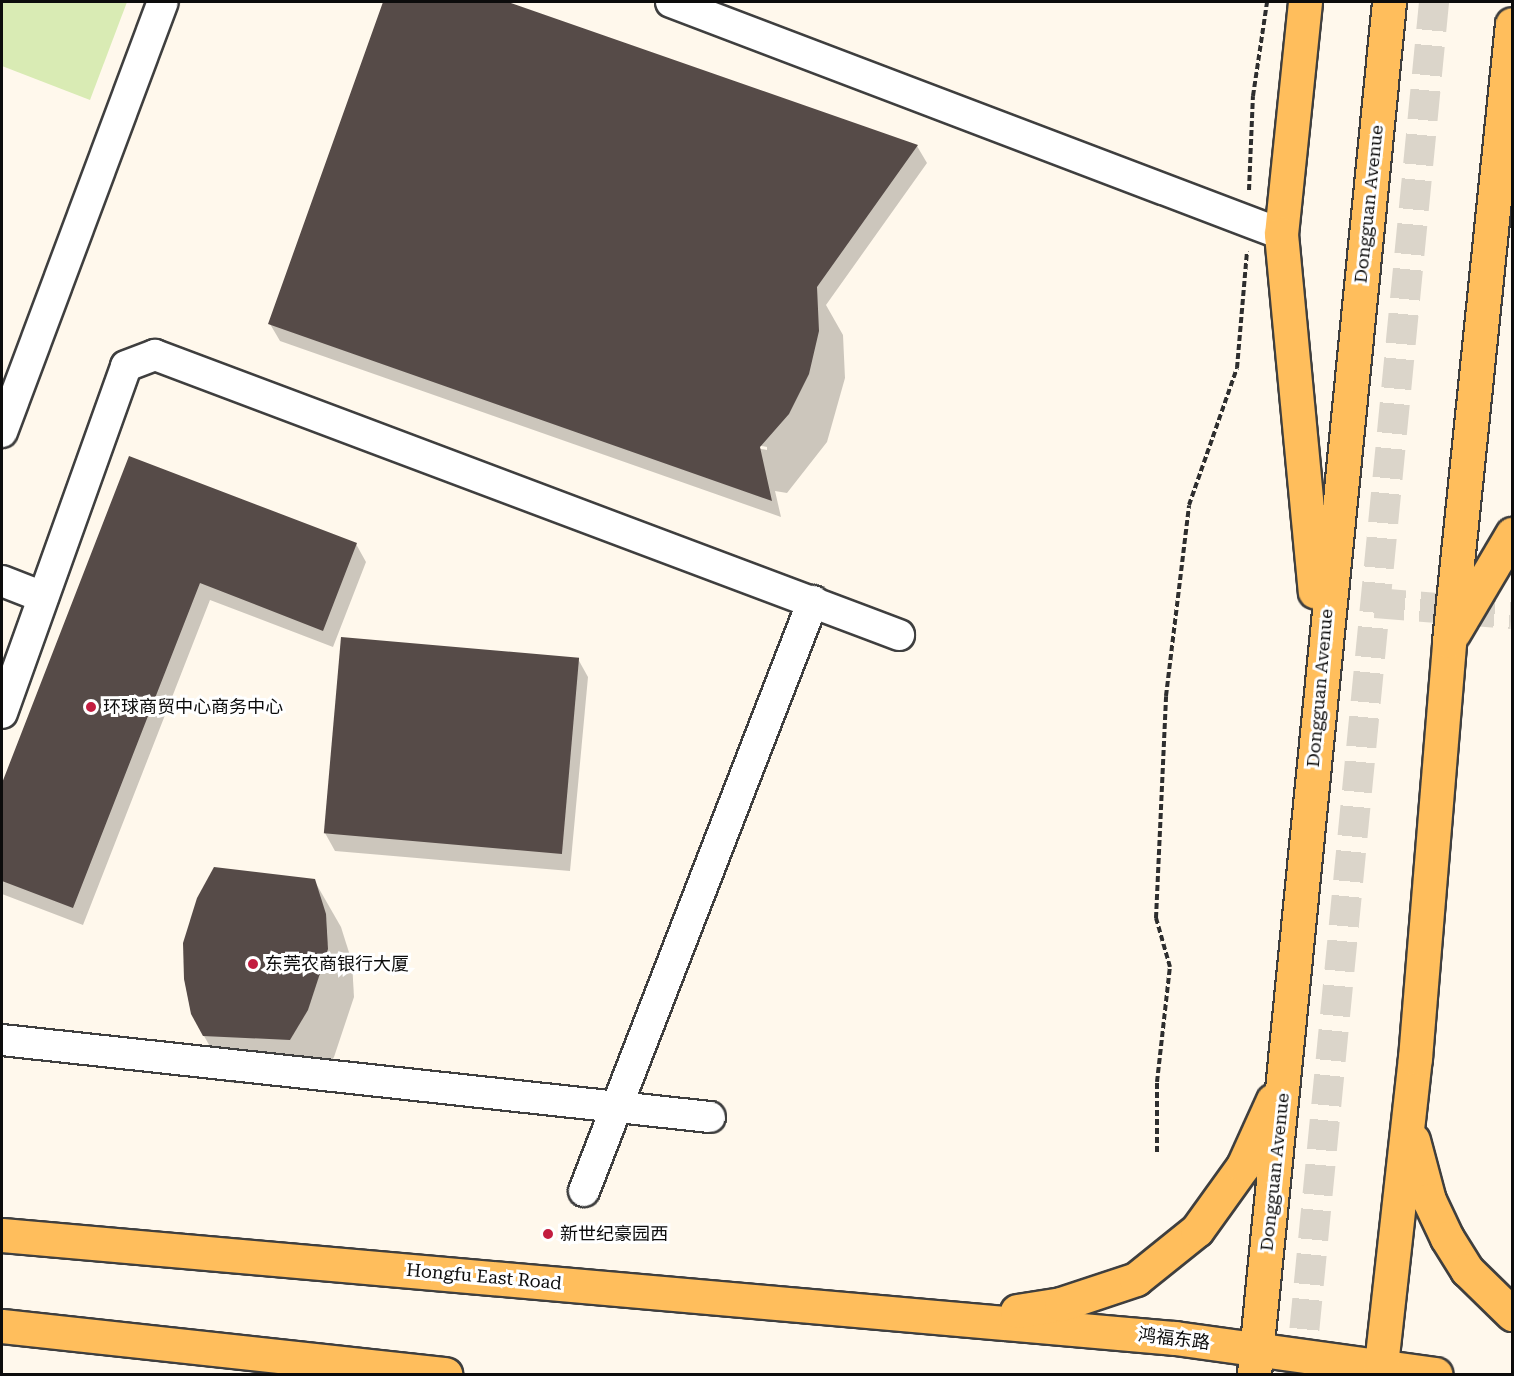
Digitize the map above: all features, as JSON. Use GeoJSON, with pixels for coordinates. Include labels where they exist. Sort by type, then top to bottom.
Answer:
{"type":"FeatureCollection","features":[{"type":"Feature","properties":{"kind":"main road"},"geometry":{"type":"LineString","coordinates":[[1305,2],[1281,234],[1322,665]]}},
{"type":"Feature","properties":{"kind":"main road","name":"Dongguan Avenue"},"geometry":{"type":"LineString","coordinates":[[1256,1362],[1322,665],[1389,2]]}},
{"type":"Feature","properties":{"kind":"main road"},"geometry":{"type":"LineString","coordinates":[[1380,1371],[1408,1119],[1449,641],[1512,24]]}},
{"type":"Feature","properties":{"kind":"main road"},"geometry":{"type":"LineString","coordinates":[[1449,641],[1512,534]]}},
{"type":"Feature","properties":{"kind":"main road"},"geometry":{"type":"LineString","coordinates":[[966,1319],[1061,1304],[1136,1279],[1203,1221],[1243,1166],[1284,1074]]}},
{"type":"Feature","properties":{"kind":"main road"},"geometry":{"type":"LineString","coordinates":[[1408,1119],[1429,1200],[1447,1238],[1467,1270],[1512,1314]]}},
{"type":"Feature","properties":{"kind":"main road","name":"Hongfu East Road"},"geometry":{"type":"LineString","coordinates":[[2,1235],[966,1319]]}},
{"type":"Feature","properties":{"kind":"main road","name":"鸿福东路"},"geometry":{"type":"LineString","coordinates":[[966,1319],[1175,1338],[1256,1362],[1436,1374]]}},
{"type":"Feature","properties":{"kind":"main road"},"geometry":{"type":"LineString","coordinates":[[2,1326],[445,1374]]}},
{"type":"Feature","properties":{"kind":"street"},"geometry":{"type":"LineString","coordinates":[[2,432],[163,2]]}},
{"type":"Feature","properties":{"kind":"street"},"geometry":{"type":"LineString","coordinates":[[671,2],[1281,234]]}},
{"type":"Feature","properties":{"kind":"street"},"geometry":{"type":"LineString","coordinates":[[2,713],[126,366],[155,355],[899,635]]}},
{"type":"Feature","properties":{"kind":"street"},"geometry":{"type":"LineString","coordinates":[[2,581],[43,597]]}},
{"type":"Feature","properties":{"kind":"street"},"geometry":{"type":"LineString","coordinates":[[584,1191],[813,601]]}},
{"type":"Feature","properties":{"kind":"street"},"geometry":{"type":"LineString","coordinates":[[2,1040],[710,1117]]}},
{"type":"Feature","properties":{"kind":"path"},"geometry":{"type":"LineString","coordinates":[[1157,1152],[1157,1082],[1170,967],[1156,918],[1166,696],[1189,505],[1237,368],[1246,286],[1253,96],[1267,2]]}},
{"type":"Feature","properties":{"kind":"green space"},"geometry":{"type":"Polygon","coordinates":[[[2,2],[127,2],[90,100],[2,66],[2,2]]]}},
{"type":"Feature","properties":{"kind":"building"},"geometry":{"type":"Polygon","coordinates":[[[383,2],[508,2],[918,145],[817,287],[819,331],[809,374],[789,414],[760,447],[772,501],[268,324],[383,2]]]}},
{"type":"Feature","properties":{"kind":"building","name":"环球商贸中心商务中心"},"geometry":{"type":"Polygon","coordinates":[[[129,456],[357,543],[323,631],[200,583],[73,908],[2,881],[2,783],[129,456]]]}},
{"type":"Feature","properties":{"kind":"building"},"geometry":{"type":"Polygon","coordinates":[[[341,637],[579,658],[562,854],[324,833],[341,637]]]}},
{"type":"Feature","properties":{"kind":"building","name":"东莞农商银行大厦"},"geometry":{"type":"Polygon","coordinates":[[[214,867],[315,879],[326,914],[328,949],[308,1010],[290,1040],[203,1036],[191,1014],[184,979],[183,943],[197,898],[214,867]]]}},
{"type":"Feature","properties":{"kind":"tunnel"},"geometry":{"type":"LineString","coordinates":[[1300,1374],[1434,2]]}},
{"type":"Feature","properties":{"kind":"tunnel"},"geometry":{"type":"LineString","coordinates":[[1375,603],[1512,614]]}},
{"type":"Feature","properties":{"kind":"place","name":"环球商贸中心商务中心"},"geometry":{"type":"Point","coordinates":[91,707]}},
{"type":"Feature","properties":{"kind":"place","name":"东莞农商银行大厦"},"geometry":{"type":"Point","coordinates":[253,964]}},
{"type":"Feature","properties":{"kind":"place","name":"新世纪豪园西"},"geometry":{"type":"Point","coordinates":[548,1234]}}]}
